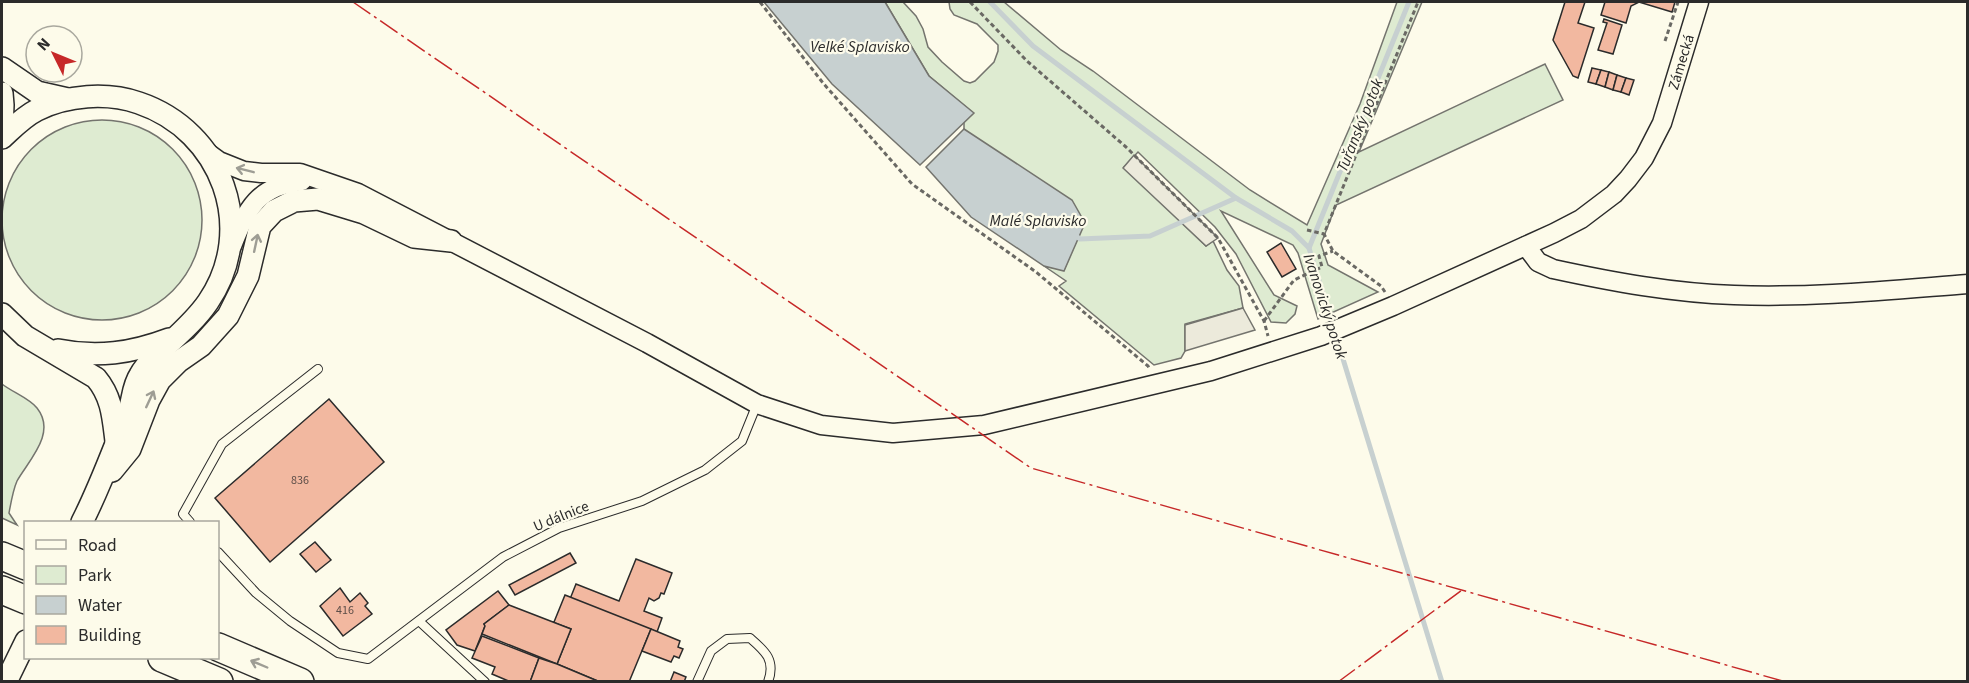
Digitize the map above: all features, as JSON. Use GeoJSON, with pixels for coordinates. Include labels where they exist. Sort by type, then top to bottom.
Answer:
{"type":"FeatureCollection","features":[{"type":"Feature","properties":{"kind":"highway"},"geometry":{"type":"LineString","coordinates":[[2,590],[24,599]]}},
{"type":"Feature","properties":{"kind":"highway"},"geometry":{"type":"LineString","coordinates":[[219,647],[300,681]]}},
{"type":"Feature","properties":{"kind":"highway"},"geometry":{"type":"LineString","coordinates":[[167,659],[219,681]]}},
{"type":"Feature","properties":{"kind":"main road"},"geometry":{"type":"LineString","coordinates":[[2,68],[37,92],[69,99],[120,98],[151,107],[177,122],[208,153],[218,170],[230,211],[229,253],[213,295],[198,315],[150,361],[140,375],[133,389],[130,410],[100,486],[82,521]]}},
{"type":"Feature","properties":{"kind":"main road"},"geometry":{"type":"LineString","coordinates":[[2,93],[2,129]]}},
{"type":"Feature","properties":{"kind":"main road"},"geometry":{"type":"LineString","coordinates":[[2,138],[37,110],[69,99]]}},
{"type":"Feature","properties":{"kind":"main road"},"geometry":{"type":"LineString","coordinates":[[100,486],[130,449],[149,400],[160,380],[178,362],[201,346],[228,316],[248,276],[260,226],[274,211],[294,201],[318,199],[364,213],[414,237],[451,241]]}},
{"type":"Feature","properties":{"kind":"main road"},"geometry":{"type":"LineString","coordinates":[[2,314],[25,336],[86,371],[104,388],[113,414],[116,442]]}},
{"type":"Feature","properties":{"kind":"main road"},"geometry":{"type":"LineString","coordinates":[[44,347],[87,355],[105,355],[147,348],[178,336]]}},
{"type":"Feature","properties":{"kind":"main road"},"geometry":{"type":"LineString","coordinates":[[10,673],[24,645]]}},
{"type":"Feature","properties":{"kind":"street","name":"Zámecká"},"geometry":{"type":"LineString","coordinates":[[208,153],[233,167],[251,172],[300,173],[358,193],[647,343],[757,404],[821,425],[893,433],[984,425],[1212,371],[1321,336],[1393,306],[1581,219],[1614,194],[1640,164],[1662,123],[1699,2]]}},
{"type":"Feature","properties":{"kind":"street"},"geometry":{"type":"LineString","coordinates":[[229,253],[249,208],[266,191],[289,182],[322,181]]}},
{"type":"Feature","properties":{"kind":"street"},"geometry":{"type":"LineString","coordinates":[[1526,246],[1538,262],[1553,269],[1654,288],[1693,292],[1733,295],[1796,295],[1968,284]]}},
{"type":"Feature","properties":{"kind":"lane"},"geometry":{"type":"LineString","coordinates":[[189,521],[183,514],[222,444],[318,369]]}},
{"type":"Feature","properties":{"kind":"lane","name":"U dálnice"},"geometry":{"type":"LineString","coordinates":[[219,553],[256,593],[290,621],[338,653],[368,659],[502,557],[559,528],[642,501],[705,470],[742,441],[757,404]]}},
{"type":"Feature","properties":{"kind":"lane"},"geometry":{"type":"LineString","coordinates":[[419,621],[485,681]]}},
{"type":"Feature","properties":{"kind":"lane"},"geometry":{"type":"LineString","coordinates":[[696,681],[711,651],[727,639],[750,638],[767,653],[771,673],[768,681]]}},
{"type":"Feature","properties":{"kind":"path"},"geometry":{"type":"LineString","coordinates":[[760,2],[823,83],[912,184],[1036,272],[1148,366],[1153,384]]}},
{"type":"Feature","properties":{"kind":"path"},"geometry":{"type":"LineString","coordinates":[[970,2],[1027,61],[1126,147],[1218,238],[1264,321],[1272,351]]}},
{"type":"Feature","properties":{"kind":"path"},"geometry":{"type":"LineString","coordinates":[[1324,234],[1418,2]]}},
{"type":"Feature","properties":{"kind":"path"},"geometry":{"type":"LineString","coordinates":[[1665,41],[1678,2]]}},
{"type":"Feature","properties":{"kind":"path"},"geometry":{"type":"LineString","coordinates":[[1307,230],[1324,234],[1333,251],[1381,286],[1393,306]]}},
{"type":"Feature","properties":{"kind":"path"},"geometry":{"type":"LineString","coordinates":[[1264,321],[1294,280],[1322,267],[1319,256],[1333,251]]}},
{"type":"Feature","properties":{"kind":"green space"},"geometry":{"type":"Polygon","coordinates":[[[885,2],[903,2],[916,16],[923,29],[928,47],[964,81],[970,83],[994,62],[998,45],[977,24],[954,15],[949,2],[1004,2],[1061,50],[1093,71],[1250,190],[1307,225],[1360,104],[1397,2],[1422,2],[1359,152],[1545,64],[1563,100],[1336,205],[1321,244],[1328,265],[1378,292],[1318,319],[1298,253],[1293,245],[1221,211],[1274,295],[1297,306],[1295,314],[1286,323],[1271,322],[1236,254],[1215,227],[1138,152],[1124,167],[1206,246],[1213,241],[1227,270],[1239,286],[1243,308],[1185,324],[1185,351],[1181,358],[1154,365],[1059,286],[1066,281],[1044,266],[1064,270],[1084,223],[964,129],[964,122],[973,113],[929,76],[885,2]]]}},
{"type":"Feature","properties":{"kind":"green space"},"geometry":{"type":"Polygon","coordinates":[[[92,120],[112,120],[131,124],[149,132],[173,149],[185,164],[198,191],[202,220],[198,249],[185,276],[173,291],[158,303],[131,316],[112,320],[92,320],[73,316],[55,308],[31,291],[19,276],[6,249],[2,230],[2,210],[6,191],[14,173],[31,149],[46,137],[73,124],[92,120]]]}},
{"type":"Feature","properties":{"kind":"green space"},"geometry":{"type":"Polygon","coordinates":[[[2,384],[34,404],[42,417],[44,427],[39,446],[17,481],[13,492],[9,513],[17,525],[2,518],[2,384]]]}},
{"type":"Feature","properties":{"kind":"shaded area"},"geometry":{"type":"Polygon","coordinates":[[[1134,155],[1218,238],[1206,246],[1123,168],[1134,155]]]}},
{"type":"Feature","properties":{"kind":"shaded area"},"geometry":{"type":"Polygon","coordinates":[[[1243,308],[1255,330],[1185,351],[1185,325],[1243,308]]]}},
{"type":"Feature","properties":{"kind":"water","name":"Velké Splavisko"},"geometry":{"type":"Polygon","coordinates":[[[764,2],[885,2],[929,76],[974,113],[920,165],[832,84],[764,2]]]}},
{"type":"Feature","properties":{"kind":"water","name":"Malé Splavisko"},"geometry":{"type":"Polygon","coordinates":[[[964,129],[1072,200],[1085,223],[1064,271],[1044,266],[971,217],[926,167],[964,129]]]}},
{"type":"Feature","properties":{"kind":"building"},"geometry":{"type":"Polygon","coordinates":[[[1565,2],[1585,2],[1578,23],[1594,28],[1578,78],[1573,76],[1553,40],[1565,2]]]}},
{"type":"Feature","properties":{"kind":"building"},"geometry":{"type":"Polygon","coordinates":[[[1605,2],[1639,2],[1631,6],[1626,23],[1601,15],[1605,2]]]}},
{"type":"Feature","properties":{"kind":"building"},"geometry":{"type":"Polygon","coordinates":[[[1639,2],[1675,2],[1672,12],[1639,2]]]}},
{"type":"Feature","properties":{"kind":"building"},"geometry":{"type":"Polygon","coordinates":[[[1604,19],[1622,25],[1613,54],[1598,50],[1607,23],[1603,22],[1604,19]]]}},
{"type":"Feature","properties":{"kind":"building"},"geometry":{"type":"Polygon","coordinates":[[[1592,68],[1601,70],[1596,84],[1588,82],[1592,68]]]}},
{"type":"Feature","properties":{"kind":"building"},"geometry":{"type":"Polygon","coordinates":[[[1601,70],[1609,72],[1605,87],[1596,84],[1601,70]]]}},
{"type":"Feature","properties":{"kind":"building"},"geometry":{"type":"Polygon","coordinates":[[[1609,72],[1617,75],[1613,90],[1605,87],[1609,72]]]}},
{"type":"Feature","properties":{"kind":"building"},"geometry":{"type":"Polygon","coordinates":[[[1617,75],[1626,78],[1621,92],[1613,90],[1617,75]]]}},
{"type":"Feature","properties":{"kind":"building"},"geometry":{"type":"Polygon","coordinates":[[[1626,78],[1634,80],[1629,95],[1621,92],[1626,78]]]}},
{"type":"Feature","properties":{"kind":"building"},"geometry":{"type":"Polygon","coordinates":[[[1281,243],[1296,269],[1282,277],[1267,252],[1281,243]]]}},
{"type":"Feature","properties":{"kind":"building"},"geometry":{"type":"Polygon","coordinates":[[[329,399],[384,462],[270,562],[215,498],[329,399]]]}},
{"type":"Feature","properties":{"kind":"building"},"geometry":{"type":"Polygon","coordinates":[[[315,542],[331,560],[316,572],[300,554],[315,542]]]}},
{"type":"Feature","properties":{"kind":"building"},"geometry":{"type":"Polygon","coordinates":[[[570,553],[576,563],[515,595],[509,585],[570,553]]]}},
{"type":"Feature","properties":{"kind":"building"},"geometry":{"type":"Polygon","coordinates":[[[636,559],[672,573],[664,594],[661,593],[654,601],[649,598],[644,611],[662,618],[657,632],[570,599],[576,584],[619,601],[636,559]]]}},
{"type":"Feature","properties":{"kind":"building"},"geometry":{"type":"Polygon","coordinates":[[[340,588],[350,602],[360,593],[368,603],[365,606],[372,614],[343,636],[320,606],[340,588]]]}},
{"type":"Feature","properties":{"kind":"building"},"geometry":{"type":"Polygon","coordinates":[[[498,591],[509,605],[484,624],[475,651],[457,645],[446,630],[498,591]]]}},
{"type":"Feature","properties":{"kind":"building"},"geometry":{"type":"Polygon","coordinates":[[[565,595],[651,629],[629,682],[600,682],[557,664],[571,629],[552,622],[554,622],[565,595]]]}},
{"type":"Feature","properties":{"kind":"building"},"geometry":{"type":"Polygon","coordinates":[[[509,605],[571,629],[557,664],[482,634],[484,624],[509,605]]]}},
{"type":"Feature","properties":{"kind":"building"},"geometry":{"type":"Polygon","coordinates":[[[651,629],[680,641],[678,647],[683,649],[679,658],[674,656],[671,662],[642,651],[651,629]]]}},
{"type":"Feature","properties":{"kind":"building"},"geometry":{"type":"Polygon","coordinates":[[[482,636],[539,658],[530,682],[511,682],[492,674],[495,667],[472,658],[482,636]]]}},
{"type":"Feature","properties":{"kind":"building"},"geometry":{"type":"Polygon","coordinates":[[[539,658],[557,664],[600,682],[530,682],[539,658]]]}},
{"type":"Feature","properties":{"kind":"building"},"geometry":{"type":"Polygon","coordinates":[[[674,672],[686,677],[684,682],[670,682],[674,672]]]}},
{"type":"Feature","properties":{"kind":"waterway","name":"Ivanovický potok"},"geometry":{"type":"LineString","coordinates":[[990,2],[1033,46],[1236,198],[1292,231],[1309,248],[1442,682]]}},
{"type":"Feature","properties":{"kind":"waterway","name":"Tuřanský potok"},"geometry":{"type":"LineString","coordinates":[[1309,248],[1409,2]]}},
{"type":"Feature","properties":{"kind":"waterway"},"geometry":{"type":"LineString","coordinates":[[1072,233],[1080,239],[1150,236],[1236,198]]}},
{"type":"Feature","properties":{"kind":"power"},"geometry":{"type":"LineString","coordinates":[[353,2],[1031,468],[1786,682]]}},
{"type":"Feature","properties":{"kind":"power"},"geometry":{"type":"LineString","coordinates":[[1338,682],[1462,590]]}}]}
